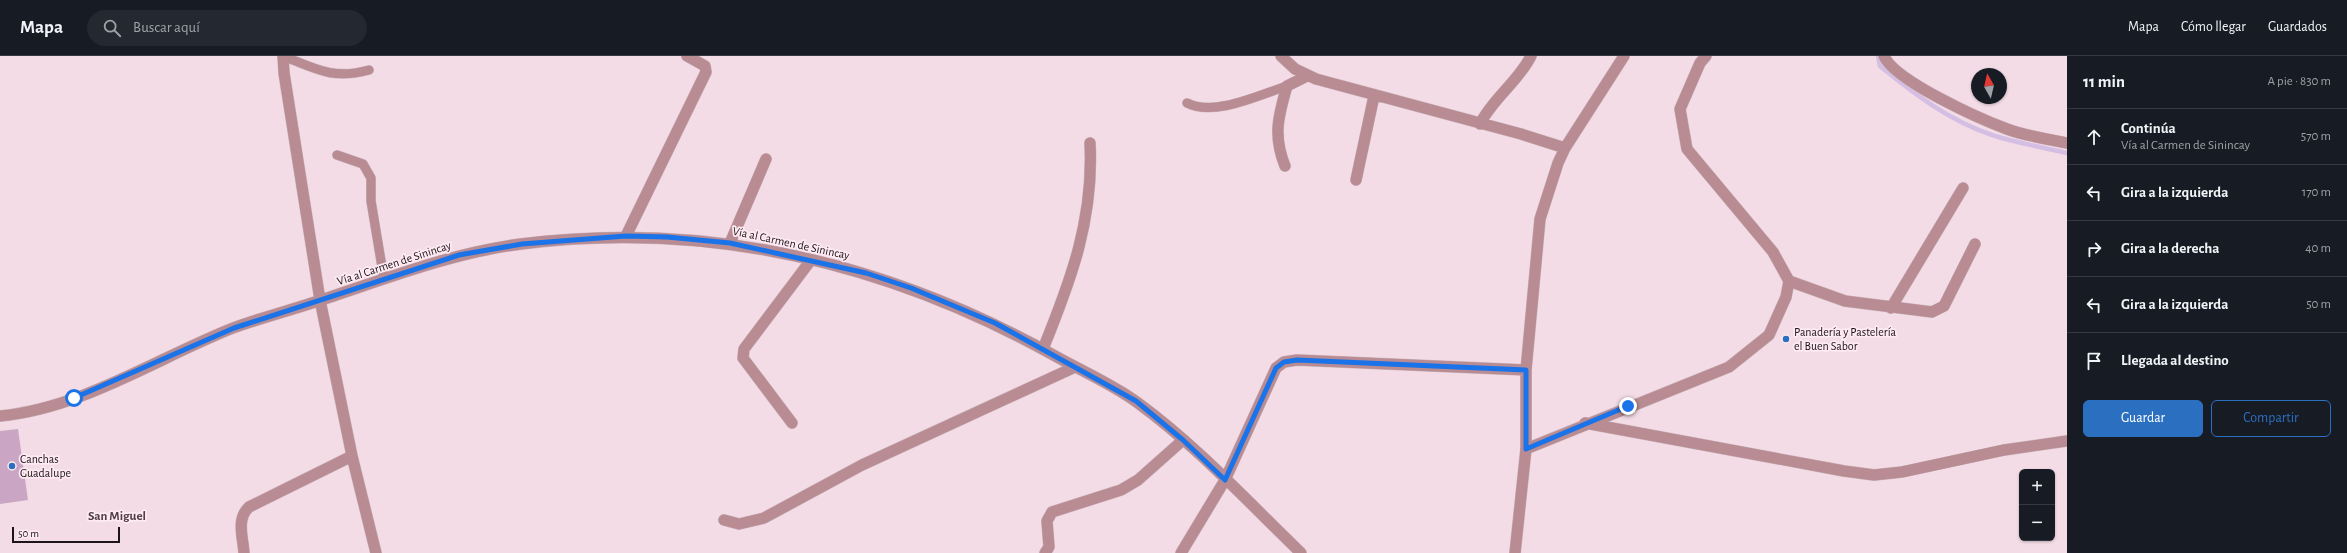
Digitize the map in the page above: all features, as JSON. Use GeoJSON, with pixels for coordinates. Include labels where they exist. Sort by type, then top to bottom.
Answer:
{"type":"FeatureCollection","features":[{"type":"Feature","properties":{"kind":"street"},"geometry":{"type":"LineString","coordinates":[[283,56],[320,300],[352,456],[376,553]]}},
{"type":"Feature","properties":{"kind":"street"},"geometry":{"type":"LineString","coordinates":[[626,236],[706,72],[705,66],[687,56]]}},
{"type":"Feature","properties":{"kind":"street"},"geometry":{"type":"LineString","coordinates":[[1281,56],[1295,69],[1307,76],[1374,96],[1565,148]]}},
{"type":"Feature","properties":{"kind":"street"},"geometry":{"type":"LineString","coordinates":[[1480,124],[1488,109],[1516,79],[1531,56]]}},
{"type":"Feature","properties":{"kind":"street"},"geometry":{"type":"LineString","coordinates":[[1515,553],[1526,449],[1526,370],[1540,219],[1558,163],[1565,148],[1624,56]]}},
{"type":"Feature","properties":{"kind":"street"},"geometry":{"type":"LineString","coordinates":[[1526,449],[1585,423],[1730,367],[1769,335],[1786,297],[1788,281],[1773,252],[1687,149],[1680,109],[1700,62],[1706,56]]}},
{"type":"Feature","properties":{"kind":"street"},"geometry":{"type":"LineString","coordinates":[[1884,56],[1887,62],[1910,82],[1961,109],[2008,129],[2067,143]]}},
{"type":"Feature","properties":{"kind":"street"},"geometry":{"type":"LineString","coordinates":[[1285,166],[1277,141],[1281,108],[1287,86],[1307,76]]}},
{"type":"Feature","properties":{"kind":"street"},"geometry":{"type":"LineString","coordinates":[[1356,180],[1374,96]]}},
{"type":"Feature","properties":{"kind":"street"},"geometry":{"type":"LineString","coordinates":[[1043,349],[1080,249],[1087,213],[1092,174],[1090,143]]}},
{"type":"Feature","properties":{"kind":"street"},"geometry":{"type":"LineString","coordinates":[[730,243],[766,159]]}},
{"type":"Feature","properties":{"kind":"street"},"geometry":{"type":"LineString","coordinates":[[1891,308],[1962,188]]}},
{"type":"Feature","properties":{"kind":"street","name":"Vía al Carmen de Sinincay"},"geometry":{"type":"LineString","coordinates":[[0,416],[13,415],[74,398],[234,328],[459,255],[522,244],[626,236],[667,237],[730,243],[866,273],[911,288],[995,323],[1043,349],[1136,401],[1183,440],[1301,553]]}},
{"type":"Feature","properties":{"kind":"street"},"geometry":{"type":"LineString","coordinates":[[1788,281],[1845,301],[1932,312],[1940,310],[1944,306],[1975,244]]}},
{"type":"Feature","properties":{"kind":"street"},"geometry":{"type":"LineString","coordinates":[[792,423],[743,358],[744,349],[811,260]]}},
{"type":"Feature","properties":{"kind":"street"},"geometry":{"type":"LineString","coordinates":[[1181,553],[1225,480],[1276,368],[1284,362],[1297,360],[1526,370]]}},
{"type":"Feature","properties":{"kind":"street"},"geometry":{"type":"LineString","coordinates":[[724,520],[739,524],[764,518],[862,465],[1075,367]]}},
{"type":"Feature","properties":{"kind":"street"},"geometry":{"type":"LineString","coordinates":[[1585,423],[1836,470],[1874,474],[1902,472],[2004,450],[2067,441]]}},
{"type":"Feature","properties":{"kind":"street"},"geometry":{"type":"LineString","coordinates":[[1045,553],[1049,548],[1047,521],[1052,512],[1121,490],[1138,480],[1183,440]]}},
{"type":"Feature","properties":{"kind":"street"},"geometry":{"type":"LineString","coordinates":[[244,553],[241,521],[243,512],[249,507],[352,456]]}},
{"type":"Feature","properties":{"kind":"lane"},"geometry":{"type":"LineString","coordinates":[[283,56],[316,71],[350,75],[369,70]]}},
{"type":"Feature","properties":{"kind":"lane"},"geometry":{"type":"LineString","coordinates":[[1187,103],[1196,108],[1212,108],[1287,86]]}},
{"type":"Feature","properties":{"kind":"lane"},"geometry":{"type":"LineString","coordinates":[[337,155],[363,164],[370,178],[371,201],[384,280]]}},
{"type":"Feature","properties":{"kind":"building","name":"Canchas Guadalupe"},"geometry":{"type":"Polygon","coordinates":[[[18,429],[28,500],[0,504],[0,431],[18,429]]]}},
{"type":"Feature","properties":{"kind":"waterway"},"geometry":{"type":"LineString","coordinates":[[1878,56],[1880,66],[1933,106],[1962,122],[2001,138],[2067,153]]}},
{"type":"Feature","properties":{"kind":"place","name":"Panadería y Pastelería el Buen Sabor"},"geometry":{"type":"Point","coordinates":[1786,339]}},
{"type":"Feature","properties":{"kind":"place","name":"Canchas Guadalupe"},"geometry":{"type":"Point","coordinates":[12,466]}},
{"type":"Feature","properties":{"kind":"district","name":"San Miguel"},"geometry":{"type":"Point","coordinates":[117,515]}},
{"type":"Feature","properties":{"kind":"route"},"geometry":{"type":"LineString","coordinates":[[74,398],[234,328],[459,255],[522,244],[626,236],[667,237],[730,243],[866,273],[911,288],[995,323],[1136,401],[1183,440],[1225,480],[1276,368],[1284,362],[1297,360],[1526,370],[1526,449],[1628,406]]}}]}
